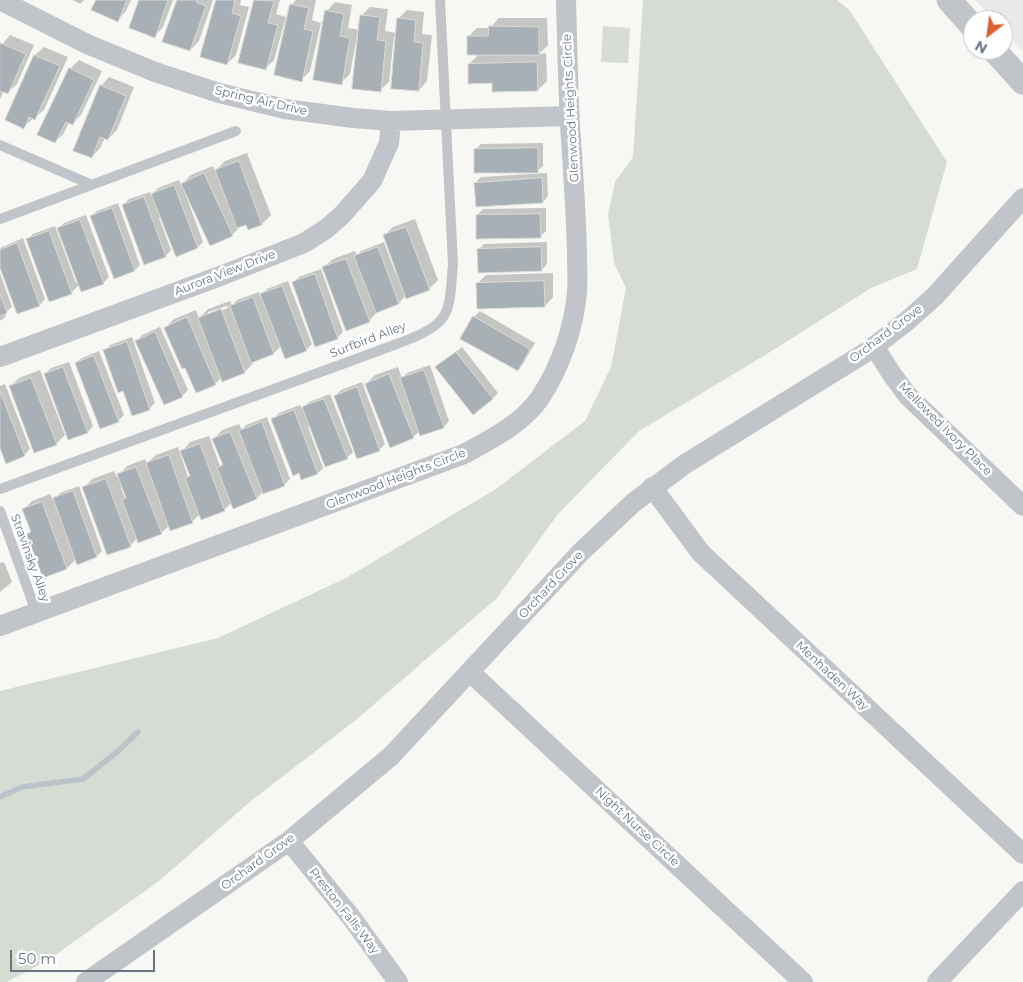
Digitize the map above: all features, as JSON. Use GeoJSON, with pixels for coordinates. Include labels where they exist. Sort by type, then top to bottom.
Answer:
{"type":"FeatureCollection","features":[{"type":"Feature","properties":{"kind":"street","name":"Spring Air Drive"},"geometry":{"type":"LineString","coordinates":[[0,0],[87,44],[155,72],[218,93],[285,109],[391,121],[570,116]]}},
{"type":"Feature","properties":{"kind":"street","name":"Glenwood Heights Circle"},"geometry":{"type":"LineString","coordinates":[[0,626],[464,454],[494,438],[517,422],[539,400],[562,354],[571,324],[577,292],[577,239],[566,0]]}},
{"type":"Feature","properties":{"kind":"street"},"geometry":{"type":"LineString","coordinates":[[949,0],[963,16]]}},
{"type":"Feature","properties":{"kind":"street"},"geometry":{"type":"LineString","coordinates":[[1003,60],[1023,82]]}},
{"type":"Feature","properties":{"kind":"street","name":"Aurora View Drive"},"geometry":{"type":"LineString","coordinates":[[0,357],[304,243],[326,229],[342,215],[372,181],[389,143],[391,121]]}},
{"type":"Feature","properties":{"kind":"street","name":"Orchard Grove"},"geometry":{"type":"LineString","coordinates":[[92,980],[289,841],[391,756],[581,552],[633,503],[685,464],[874,346],[907,322],[935,296],[1023,198]]}},
{"type":"Feature","properties":{"kind":"street","name":"Mellowed Ivory Place"},"geometry":{"type":"LineString","coordinates":[[874,346],[908,396],[1023,506]]}},
{"type":"Feature","properties":{"kind":"street","name":"Menhaden Way"},"geometry":{"type":"LineString","coordinates":[[652,487],[701,553],[1023,854]]}},
{"type":"Feature","properties":{"kind":"street","name":"Night Nurse Circle"},"geometry":{"type":"LineString","coordinates":[[470,672],[803,982]]}},
{"type":"Feature","properties":{"kind":"street","name":"Preston Falls Way"},"geometry":{"type":"LineString","coordinates":[[289,841],[351,917],[398,982]]}},
{"type":"Feature","properties":{"kind":"street"},"geometry":{"type":"LineString","coordinates":[[938,982],[1023,891]]}},
{"type":"Feature","properties":{"kind":"lane","name":"Surfbird Alley"},"geometry":{"type":"LineString","coordinates":[[0,490],[378,351],[430,329],[444,316],[450,296],[453,265],[440,0]]}},
{"type":"Feature","properties":{"kind":"lane"},"geometry":{"type":"LineString","coordinates":[[0,219],[236,131]]}},
{"type":"Feature","properties":{"kind":"lane"},"geometry":{"type":"LineString","coordinates":[[0,145],[90,184]]}},
{"type":"Feature","properties":{"kind":"lane","name":"Stravinsky Alley"},"geometry":{"type":"LineString","coordinates":[[0,512],[36,612]]}},
{"type":"Feature","properties":{"kind":"shaded area"},"geometry":{"type":"Polygon","coordinates":[[[643,0],[837,0],[850,11],[947,162],[917,269],[871,288],[775,349],[639,431],[558,514],[497,598],[357,719],[251,801],[159,881],[47,961],[7,982],[0,982],[0,691],[218,638],[346,578],[496,489],[585,421],[611,367],[626,288],[614,263],[608,214],[615,182],[633,157],[643,0]]]}},
{"type":"Feature","properties":{"kind":"shaded area"},"geometry":{"type":"Polygon","coordinates":[[[975,0],[1023,0],[1023,52],[1013,41],[1013,10],[984,10],[975,0]]]}},
{"type":"Feature","properties":{"kind":"shaded area"},"geometry":{"type":"Polygon","coordinates":[[[603,26],[630,28],[628,63],[601,62],[603,26]]]}},
{"type":"Feature","properties":{"kind":"building"},"geometry":{"type":"Polygon","coordinates":[[[96,0],[127,0],[118,22],[91,10],[96,0]]]}},
{"type":"Feature","properties":{"kind":"building"},"geometry":{"type":"Polygon","coordinates":[[[139,0],[168,0],[155,38],[129,28],[139,0]]]}},
{"type":"Feature","properties":{"kind":"building"},"geometry":{"type":"Polygon","coordinates":[[[177,0],[197,0],[196,2],[206,6],[190,51],[162,42],[177,0]]]}},
{"type":"Feature","properties":{"kind":"building"},"geometry":{"type":"Polygon","coordinates":[[[216,0],[235,0],[232,13],[241,16],[227,65],[200,57],[216,0]]]}},
{"type":"Feature","properties":{"kind":"building"},"geometry":{"type":"Polygon","coordinates":[[[254,0],[274,1],[268,23],[278,25],[266,70],[238,63],[254,0]]]}},
{"type":"Feature","properties":{"kind":"building"},"geometry":{"type":"Polygon","coordinates":[[[290,4],[309,8],[304,29],[313,31],[302,82],[274,75],[290,4]]]}},
{"type":"Feature","properties":{"kind":"building"},"geometry":{"type":"Polygon","coordinates":[[[325,10],[344,14],[340,36],[350,38],[342,85],[313,80],[325,10]]]}},
{"type":"Feature","properties":{"kind":"building"},"geometry":{"type":"Polygon","coordinates":[[[360,15],[380,17],[377,40],[386,41],[381,92],[352,89],[360,15]]]}},
{"type":"Feature","properties":{"kind":"building"},"geometry":{"type":"Polygon","coordinates":[[[397,18],[416,20],[414,42],[423,43],[419,91],[391,89],[397,18]]]}},
{"type":"Feature","properties":{"kind":"building"},"geometry":{"type":"Polygon","coordinates":[[[489,26],[539,27],[539,55],[467,55],[467,36],[488,36],[489,26]]]}},
{"type":"Feature","properties":{"kind":"building"},"geometry":{"type":"Polygon","coordinates":[[[0,43],[26,54],[8,94],[0,91],[0,43]]]}},
{"type":"Feature","properties":{"kind":"building"},"geometry":{"type":"Polygon","coordinates":[[[34,55],[60,66],[35,120],[29,117],[24,129],[5,120],[34,55]]]}},
{"type":"Feature","properties":{"kind":"building"},"geometry":{"type":"Polygon","coordinates":[[[537,62],[538,91],[492,92],[492,83],[468,84],[468,64],[537,62]]]}},
{"type":"Feature","properties":{"kind":"building"},"geometry":{"type":"Polygon","coordinates":[[[69,68],[94,80],[73,125],[66,122],[55,143],[37,135],[69,68]]]}},
{"type":"Feature","properties":{"kind":"building"},"geometry":{"type":"Polygon","coordinates":[[[100,85],[126,96],[108,140],[100,137],[92,158],[73,151],[100,85]]]}},
{"type":"Feature","properties":{"kind":"building"},"geometry":{"type":"Polygon","coordinates":[[[538,148],[538,173],[474,173],[474,149],[538,148]]]}},
{"type":"Feature","properties":{"kind":"building"},"geometry":{"type":"Polygon","coordinates":[[[239,161],[262,225],[248,230],[246,225],[237,228],[215,170],[239,161]]]}},
{"type":"Feature","properties":{"kind":"building"},"geometry":{"type":"Polygon","coordinates":[[[204,173],[233,236],[210,246],[181,184],[204,173]]]}},
{"type":"Feature","properties":{"kind":"building"},"geometry":{"type":"Polygon","coordinates":[[[542,178],[543,203],[476,207],[474,183],[542,178]]]}},
{"type":"Feature","properties":{"kind":"building"},"geometry":{"type":"Polygon","coordinates":[[[174,185],[198,248],[176,257],[151,194],[174,185]]]}},
{"type":"Feature","properties":{"kind":"building"},"geometry":{"type":"Polygon","coordinates":[[[144,197],[166,257],[144,265],[122,205],[144,197]]]}},
{"type":"Feature","properties":{"kind":"building"},"geometry":{"type":"Polygon","coordinates":[[[112,208],[135,271],[114,279],[90,216],[112,208]]]}},
{"type":"Feature","properties":{"kind":"building"},"geometry":{"type":"Polygon","coordinates":[[[540,214],[541,238],[476,239],[476,215],[540,214]]]}},
{"type":"Feature","properties":{"kind":"building"},"geometry":{"type":"Polygon","coordinates":[[[80,220],[104,284],[81,292],[57,228],[80,220]]]}},
{"type":"Feature","properties":{"kind":"building"},"geometry":{"type":"Polygon","coordinates":[[[406,227],[430,290],[406,299],[383,235],[406,227]]]}},
{"type":"Feature","properties":{"kind":"building"},"geometry":{"type":"Polygon","coordinates":[[[49,231],[72,294],[49,302],[26,239],[49,231]]]}},
{"type":"Feature","properties":{"kind":"building"},"geometry":{"type":"Polygon","coordinates":[[[17,243],[40,306],[17,314],[0,268],[0,250],[17,243]]]}},
{"type":"Feature","properties":{"kind":"building"},"geometry":{"type":"Polygon","coordinates":[[[378,247],[399,304],[376,313],[354,256],[378,247]]]}},
{"type":"Feature","properties":{"kind":"building"},"geometry":{"type":"Polygon","coordinates":[[[541,247],[542,271],[478,273],[477,249],[541,247]]]}},
{"type":"Feature","properties":{"kind":"building"},"geometry":{"type":"Polygon","coordinates":[[[346,259],[370,322],[346,331],[322,267],[346,259]]]}},
{"type":"Feature","properties":{"kind":"building"},"geometry":{"type":"Polygon","coordinates":[[[315,274],[338,339],[315,347],[292,282],[315,274]]]}},
{"type":"Feature","properties":{"kind":"building"},"geometry":{"type":"Polygon","coordinates":[[[544,281],[545,307],[477,309],[476,283],[544,281]]]}},
{"type":"Feature","properties":{"kind":"building"},"geometry":{"type":"Polygon","coordinates":[[[282,286],[307,351],[285,359],[260,294],[282,286]]]}},
{"type":"Feature","properties":{"kind":"building"},"geometry":{"type":"Polygon","coordinates":[[[0,294],[7,313],[0,316],[0,294]]]}},
{"type":"Feature","properties":{"kind":"building"},"geometry":{"type":"Polygon","coordinates":[[[253,297],[274,354],[251,363],[230,306],[253,297]]]}},
{"type":"Feature","properties":{"kind":"building"},"geometry":{"type":"Polygon","coordinates":[[[221,309],[245,373],[222,382],[198,318],[221,309]]]}},
{"type":"Feature","properties":{"kind":"building"},"geometry":{"type":"Polygon","coordinates":[[[473,316],[530,349],[518,371],[460,339],[473,316]]]}},
{"type":"Feature","properties":{"kind":"building"},"geometry":{"type":"Polygon","coordinates":[[[187,317],[216,385],[196,393],[185,368],[182,369],[164,328],[187,317]]]}},
{"type":"Feature","properties":{"kind":"building"},"geometry":{"type":"Polygon","coordinates":[[[155,332],[183,397],[164,405],[135,341],[155,332]]]}},
{"type":"Feature","properties":{"kind":"building"},"geometry":{"type":"Polygon","coordinates":[[[127,342],[150,410],[132,416],[123,391],[118,393],[103,350],[127,342]]]}},
{"type":"Feature","properties":{"kind":"building"},"geometry":{"type":"Polygon","coordinates":[[[456,352],[493,399],[473,415],[435,367],[456,352]]]}},
{"type":"Feature","properties":{"kind":"building"},"geometry":{"type":"Polygon","coordinates":[[[94,356],[119,422],[100,429],[75,363],[94,356]]]}},
{"type":"Feature","properties":{"kind":"building"},"geometry":{"type":"Polygon","coordinates":[[[63,367],[88,433],[68,440],[44,374],[63,367]]]}},
{"type":"Feature","properties":{"kind":"building"},"geometry":{"type":"Polygon","coordinates":[[[424,370],[444,428],[420,436],[400,378],[424,370]]]}},
{"type":"Feature","properties":{"kind":"building"},"geometry":{"type":"Polygon","coordinates":[[[389,374],[414,438],[390,448],[365,384],[389,374]]]}},
{"type":"Feature","properties":{"kind":"building"},"geometry":{"type":"Polygon","coordinates":[[[31,378],[57,445],[34,453],[9,386],[31,378]]]}},
{"type":"Feature","properties":{"kind":"building"},"geometry":{"type":"Polygon","coordinates":[[[357,387],[380,451],[357,459],[334,396],[357,387]]]}},
{"type":"Feature","properties":{"kind":"building"},"geometry":{"type":"Polygon","coordinates":[[[0,391],[25,456],[6,464],[0,448],[0,391]]]}},
{"type":"Feature","properties":{"kind":"building"},"geometry":{"type":"Polygon","coordinates":[[[324,399],[348,459],[325,467],[302,407],[324,399]]]}},
{"type":"Feature","properties":{"kind":"building"},"geometry":{"type":"Polygon","coordinates":[[[294,410],[318,474],[301,480],[299,473],[293,476],[271,419],[294,410]]]}},
{"type":"Feature","properties":{"kind":"building"},"geometry":{"type":"Polygon","coordinates":[[[262,422],[285,486],[263,494],[239,431],[262,422]]]}},
{"type":"Feature","properties":{"kind":"building"},"geometry":{"type":"Polygon","coordinates":[[[230,432],[257,499],[233,509],[217,468],[223,465],[212,439],[230,432]]]}},
{"type":"Feature","properties":{"kind":"building"},"geometry":{"type":"Polygon","coordinates":[[[200,444],[225,511],[201,520],[185,478],[190,476],[180,451],[200,444]]]}},
{"type":"Feature","properties":{"kind":"building"},"geometry":{"type":"Polygon","coordinates":[[[169,455],[193,523],[170,531],[146,463],[169,455]]]}},
{"type":"Feature","properties":{"kind":"building"},"geometry":{"type":"Polygon","coordinates":[[[136,467],[162,534],[138,543],[122,500],[126,498],[117,474],[136,467]]]}},
{"type":"Feature","properties":{"kind":"building"},"geometry":{"type":"Polygon","coordinates":[[[106,479],[131,547],[107,555],[82,487],[106,479]]]}},
{"type":"Feature","properties":{"kind":"building"},"geometry":{"type":"Polygon","coordinates":[[[73,491],[97,557],[77,565],[53,498],[73,491]]]}},
{"type":"Feature","properties":{"kind":"building"},"geometry":{"type":"Polygon","coordinates":[[[42,502],[67,569],[43,578],[26,534],[31,532],[22,509],[42,502]]]}},
{"type":"Feature","properties":{"kind":"waterway"},"geometry":{"type":"LineString","coordinates":[[0,797],[22,787],[83,779],[117,752],[138,732]]}}]}
